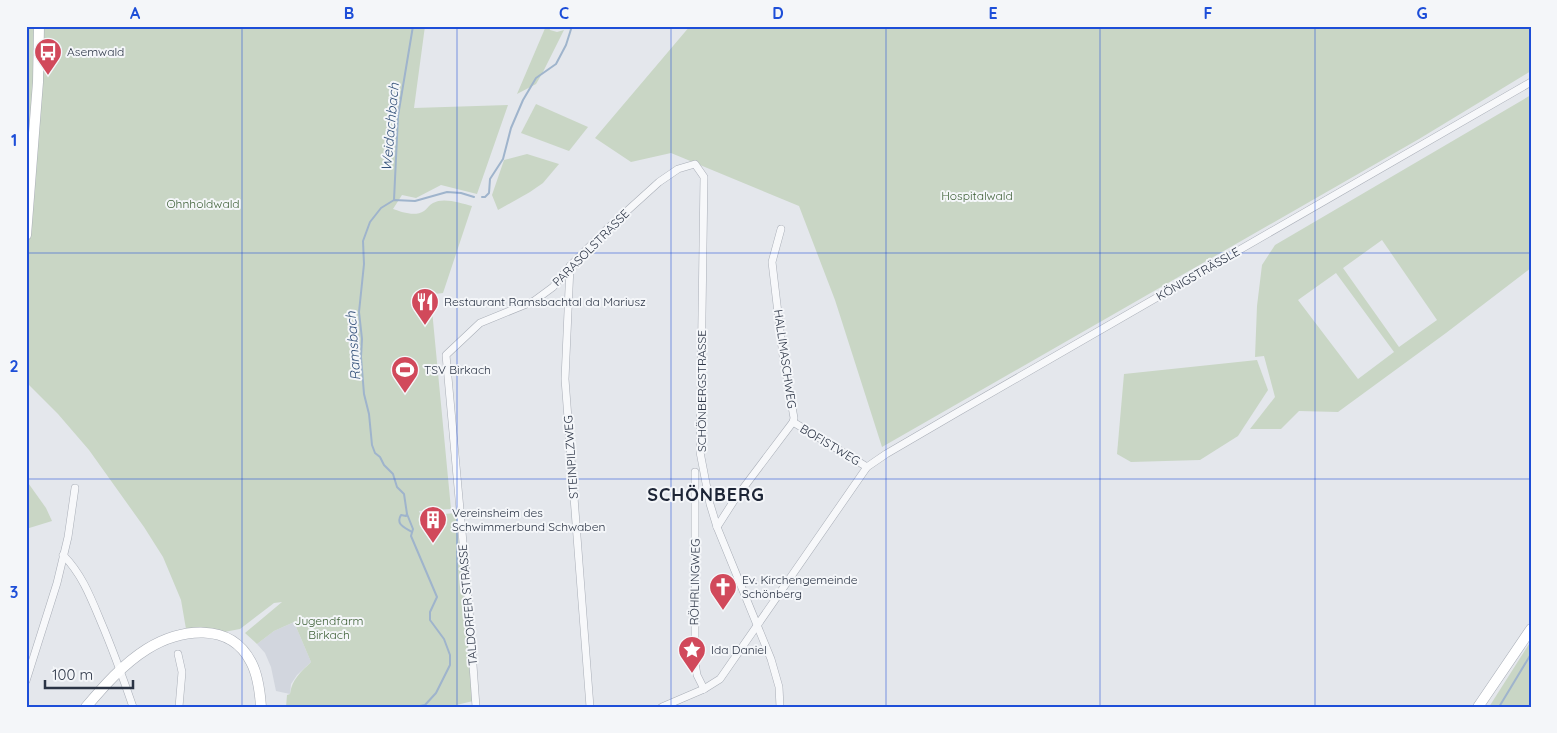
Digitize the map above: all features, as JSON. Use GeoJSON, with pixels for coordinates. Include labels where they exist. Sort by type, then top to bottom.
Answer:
{"type":"FeatureCollection","features":[{"type":"Feature","properties":{"kind":"main road"},"geometry":{"type":"LineString","coordinates":[[26,235],[29,177],[38,82],[39,26]]}},
{"type":"Feature","properties":{"kind":"main road"},"geometry":{"type":"LineString","coordinates":[[1478,707],[1531,629]]}},
{"type":"Feature","properties":{"kind":"main road"},"geometry":{"type":"LineString","coordinates":[[86,707],[120,671],[146,650],[184,633],[214,634],[230,640],[248,657],[256,675],[261,707]]}},
{"type":"Feature","properties":{"kind":"street","name":"KÖNIGSTRÄSSLE"},"geometry":{"type":"LineString","coordinates":[[662,707],[712,685],[727,669],[867,468],[886,454],[1531,82]]}},
{"type":"Feature","properties":{"kind":"street","name":"PARASOLSTRASSE"},"geometry":{"type":"LineString","coordinates":[[446,355],[480,322],[534,301],[553,286],[570,266],[659,182],[678,169],[695,164],[704,177]]}},
{"type":"Feature","properties":{"kind":"street","name":"SCHÖNBERGSTRASSE"},"geometry":{"type":"LineString","coordinates":[[704,177],[700,452],[710,504],[717,527],[770,659],[779,687],[780,707]]}},
{"type":"Feature","properties":{"kind":"street","name":"HALLIMASCHWEG"},"geometry":{"type":"LineString","coordinates":[[717,527],[794,418],[783,356],[772,262],[781,229]]}},
{"type":"Feature","properties":{"kind":"street","name":"STEINPILZWEG"},"geometry":{"type":"LineString","coordinates":[[570,266],[566,379],[590,707]]}},
{"type":"Feature","properties":{"kind":"street","name":"TALDORFER STRASSE"},"geometry":{"type":"LineString","coordinates":[[446,355],[476,707]]}},
{"type":"Feature","properties":{"kind":"street","name":"BOFISTWEG"},"geometry":{"type":"LineString","coordinates":[[793,422],[867,468]]}},
{"type":"Feature","properties":{"kind":"street","name":"RÖHRLINGWEG"},"geometry":{"type":"LineString","coordinates":[[695,472],[695,663],[697,675],[704,689]]}},
{"type":"Feature","properties":{"kind":"street"},"geometry":{"type":"LineString","coordinates":[[26,682],[55,588],[68,537],[75,488]]}},
{"type":"Feature","properties":{"kind":"street"},"geometry":{"type":"LineString","coordinates":[[63,555],[71,562],[88,590],[133,707]]}},
{"type":"Feature","properties":{"kind":"street"},"geometry":{"type":"LineString","coordinates":[[178,654],[182,672],[178,707]]}},
{"type":"Feature","properties":{"kind":"shaded area"},"geometry":{"type":"Polygon","coordinates":[[[294,622],[311,662],[297,675],[291,684],[290,694],[276,691],[271,667],[265,653],[257,644],[274,631],[294,622]]]}},
{"type":"Feature","properties":{"kind":"green space","name":"Ohnholdwald"},"geometry":{"type":"Polygon","coordinates":[[[26,26],[425,26],[414,108],[508,105],[477,194],[441,185],[416,198],[402,195],[393,209],[417,214],[437,201],[452,201],[472,206],[443,293],[435,294],[434,300],[430,304],[451,509],[419,511],[421,516],[456,513],[473,701],[448,707],[286,707],[287,695],[290,694],[295,680],[311,662],[294,622],[274,631],[257,644],[245,633],[282,602],[274,603],[240,629],[224,632],[205,628],[186,629],[181,600],[163,557],[144,527],[89,450],[58,414],[26,382],[26,26]]]}},
{"type":"Feature","properties":{"kind":"green space"},"geometry":{"type":"Polygon","coordinates":[[[546,26],[549,26],[550,30],[557,32],[564,30],[536,84],[517,94],[546,26]]]}},
{"type":"Feature","properties":{"kind":"green space","name":"Hospitalwald"},"geometry":{"type":"Polygon","coordinates":[[[690,26],[1531,26],[1531,71],[1419,139],[882,447],[835,300],[799,206],[671,153],[631,162],[595,138],[690,26]]]}},
{"type":"Feature","properties":{"kind":"green space"},"geometry":{"type":"Polygon","coordinates":[[[1531,95],[1531,268],[1338,412],[1299,411],[1281,429],[1250,429],[1275,397],[1264,356],[1255,357],[1257,306],[1262,265],[1275,245],[1531,95]],[[1382,240],[1343,268],[1399,347],[1437,320],[1382,240]],[[1336,273],[1298,300],[1358,379],[1394,352],[1336,273]]]}},
{"type":"Feature","properties":{"kind":"green space"},"geometry":{"type":"Polygon","coordinates":[[[536,104],[588,127],[569,151],[521,133],[536,104]]]}},
{"type":"Feature","properties":{"kind":"green space"},"geometry":{"type":"Polygon","coordinates":[[[527,154],[559,164],[543,183],[498,210],[492,195],[504,160],[527,154]]]}},
{"type":"Feature","properties":{"kind":"green space"},"geometry":{"type":"Polygon","coordinates":[[[1257,360],[1268,390],[1238,436],[1200,460],[1131,462],[1117,454],[1124,374],[1257,360]]]}},
{"type":"Feature","properties":{"kind":"green space"},"geometry":{"type":"Polygon","coordinates":[[[26,480],[46,508],[52,521],[26,529],[26,480]]]}},
{"type":"Feature","properties":{"kind":"green space"},"geometry":{"type":"Polygon","coordinates":[[[1531,641],[1531,707],[1489,707],[1531,641]]]}},
{"type":"Feature","properties":{"kind":"waterway","name":"Weidachbach"},"geometry":{"type":"LineString","coordinates":[[394,200],[398,116],[413,26]]}},
{"type":"Feature","properties":{"kind":"waterway","name":"Ramsbach"},"geometry":{"type":"LineString","coordinates":[[482,197],[489,193],[490,179],[503,159],[511,128],[523,100],[536,78],[556,64],[566,45],[572,26]]}},
{"type":"Feature","properties":{"kind":"waterway","name":"Ramsbach"},"geometry":{"type":"LineString","coordinates":[[415,707],[425,705],[436,693],[450,665],[450,655],[444,639],[430,620],[430,612],[437,597],[411,536],[413,529],[407,514],[404,494],[397,487],[393,474],[375,453],[372,445],[369,414],[364,394],[359,312],[364,264],[363,241],[370,222],[381,208],[394,200],[415,201],[447,192],[461,193],[474,197]]}},
{"type":"Feature","properties":{"kind":"waterway","name":"Ramsbach"},"geometry":{"type":"LineString","coordinates":[[407,514],[406,516],[401,515],[399,521],[402,526],[412,532]]}},
{"type":"Feature","properties":{"kind":"waterway"},"geometry":{"type":"LineString","coordinates":[[1499,707],[1531,654]]}},
{"type":"Feature","properties":{"kind":"place","name":"Asemwald"},"geometry":{"type":"Point","coordinates":[48,76]}},
{"type":"Feature","properties":{"kind":"place","name":"Restaurant Ramsbachtal da Mariusz"},"geometry":{"type":"Point","coordinates":[425,326]}},
{"type":"Feature","properties":{"kind":"place","name":"TSV Birkach"},"geometry":{"type":"Point","coordinates":[405,394]}},
{"type":"Feature","properties":{"kind":"place","name":"Vereinsheim des Schwimmerbund Schwaben"},"geometry":{"type":"Point","coordinates":[433,544]}},
{"type":"Feature","properties":{"kind":"place","name":"Ev. Kirchengemeinde Schönberg"},"geometry":{"type":"Point","coordinates":[723,611]}},
{"type":"Feature","properties":{"kind":"place","name":"Ida Daniel"},"geometry":{"type":"Point","coordinates":[692,674]}},
{"type":"Feature","properties":{"kind":"district","name":"SCHÖNBERG"},"geometry":{"type":"Point","coordinates":[706,495]}},
{"type":"Feature","properties":{"kind":"park label","name":"Jugendfarm Birkach"},"geometry":{"type":"Point","coordinates":[329,628]}}]}
